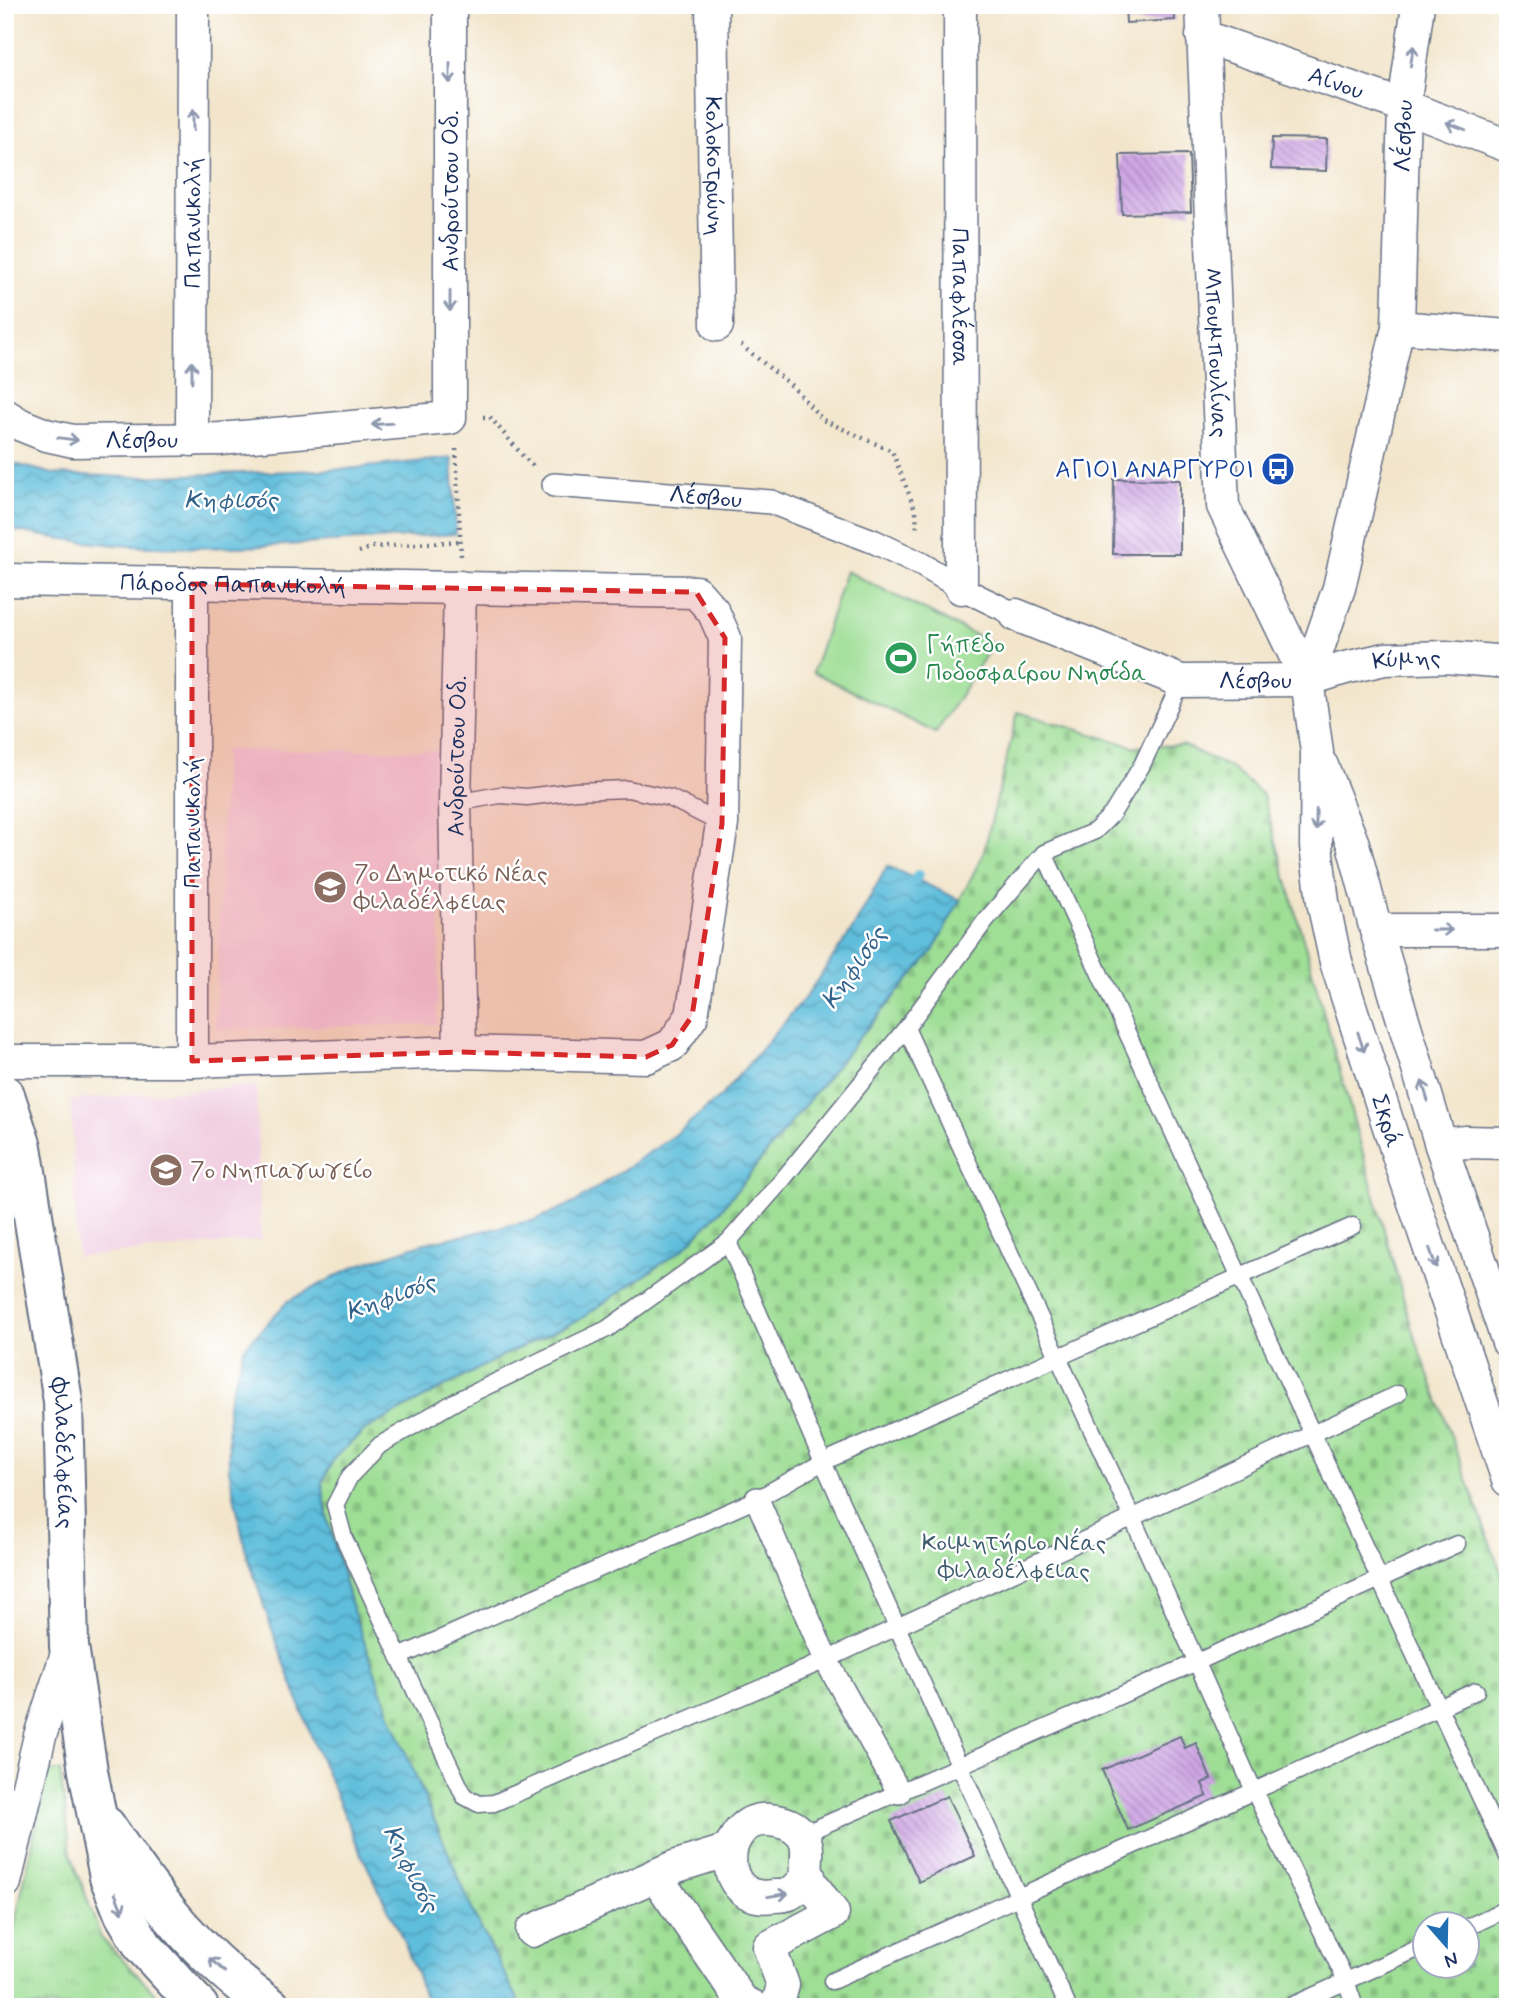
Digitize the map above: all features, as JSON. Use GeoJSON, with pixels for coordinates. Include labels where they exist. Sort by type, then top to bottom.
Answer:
{"type":"FeatureCollection","features":[{"type":"Feature","properties":{"kind":"main road","name":"Φιλαδελφείας"},"geometry":{"type":"LineString","coordinates":[[5,1095],[22,1147],[62,1401],[69,1646],[88,1771],[109,1877],[124,1914],[143,1946],[199,2007]]}},
{"type":"Feature","properties":{"kind":"main road","name":"Φιλαδελφείας"},"geometry":{"type":"LineString","coordinates":[[98,1813],[162,1907],[189,1938],[220,1968],[271,2007]]}},
{"type":"Feature","properties":{"kind":"street","name":"Παπανικολή"},"geometry":{"type":"LineString","coordinates":[[192,440],[193,5]]}},
{"type":"Feature","properties":{"kind":"street","name":"Ανδρούτσου Οδ."},"geometry":{"type":"LineString","coordinates":[[450,5],[450,418]]}},
{"type":"Feature","properties":{"kind":"street","name":"Κολοκοτρώνη"},"geometry":{"type":"LineString","coordinates":[[712,5],[717,325]]}},
{"type":"Feature","properties":{"kind":"street","name":"Παπαφλέσσα"},"geometry":{"type":"LineString","coordinates":[[960,5],[961,588]]}},
{"type":"Feature","properties":{"kind":"street","name":"Μπουμπουλίνας"},"geometry":{"type":"LineString","coordinates":[[1202,5],[1221,494],[1227,516],[1307,680]]}},
{"type":"Feature","properties":{"kind":"street","name":"Λέσβου"},"geometry":{"type":"LineString","coordinates":[[554,485],[771,502],[875,542],[1016,615],[1181,681],[1307,680],[1339,588],[1398,327],[1404,106],[1418,5]]}},
{"type":"Feature","properties":{"kind":"street","name":"Αίνου"},"geometry":{"type":"LineString","coordinates":[[1202,36],[1404,106],[1508,146]]}},
{"type":"Feature","properties":{"kind":"street"},"geometry":{"type":"LineString","coordinates":[[1398,327],[1508,336]]}},
{"type":"Feature","properties":{"kind":"street","name":"Λέσβου"},"geometry":{"type":"LineString","coordinates":[[5,415],[46,435],[73,441],[220,439],[450,418]]}},
{"type":"Feature","properties":{"kind":"street","name":"Πάροδος Παπανικολή"},"geometry":{"type":"LineString","coordinates":[[5,580],[696,592],[713,611],[724,638],[722,824]]}},
{"type":"Feature","properties":{"kind":"street","name":"Παπανικολή"},"geometry":{"type":"LineString","coordinates":[[192,584],[192,1061]]}},
{"type":"Feature","properties":{"kind":"street","name":"Ανδρούτσου Οδ."},"geometry":{"type":"LineString","coordinates":[[460,587],[455,803],[460,1052]]}},
{"type":"Feature","properties":{"kind":"street","name":"Κύμης"},"geometry":{"type":"LineString","coordinates":[[1307,680],[1385,659],[1445,657],[1508,662]]}},
{"type":"Feature","properties":{"kind":"street","name":"Σκρά"},"geometry":{"type":"LineString","coordinates":[[1307,680],[1317,752],[1315,846],[1322,902],[1336,962],[1508,1480]]}},
{"type":"Feature","properties":{"kind":"street","name":"Σκρά"},"geometry":{"type":"LineString","coordinates":[[1317,752],[1353,844],[1441,1145],[1508,1342]]}},
{"type":"Feature","properties":{"kind":"street"},"geometry":{"type":"LineString","coordinates":[[5,1061],[192,1061],[460,1052],[646,1057],[672,1045],[692,1016],[722,824]]}},
{"type":"Feature","properties":{"kind":"street"},"geometry":{"type":"LineString","coordinates":[[1376,930],[1508,930]]}},
{"type":"Feature","properties":{"kind":"street"},"geometry":{"type":"LineString","coordinates":[[1441,1145],[1465,1142],[1508,1143]]}},
{"type":"Feature","properties":{"kind":"street"},"geometry":{"type":"LineString","coordinates":[[757,1499],[826,1660],[899,1792]]}},
{"type":"Feature","properties":{"kind":"street"},"geometry":{"type":"LineString","coordinates":[[5,1882],[40,1736],[69,1646]]}},
{"type":"Feature","properties":{"kind":"street"},"geometry":{"type":"LineString","coordinates":[[777,2007],[783,1985],[769,1947],[833,1913],[809,1876],[809,1853],[801,1835],[784,1821],[761,1819],[740,1830],[729,1850],[730,1871],[741,1888],[759,1898],[789,1894],[809,1876]]}},
{"type":"Feature","properties":{"kind":"street"},"geometry":{"type":"LineString","coordinates":[[532,1931],[655,1875],[729,1850]]}},
{"type":"Feature","properties":{"kind":"street"},"geometry":{"type":"LineString","coordinates":[[655,1875],[742,2001],[754,2007]]}},
{"type":"Feature","properties":{"kind":"lane"},"geometry":{"type":"LineString","coordinates":[[1181,681],[1142,765],[1112,814],[1095,831],[1044,853],[986,920],[906,1028],[779,1184],[728,1242],[607,1329],[460,1399],[380,1445],[350,1476],[335,1504],[344,1538],[464,1797],[479,1804],[494,1803],[826,1660],[1398,1395]]}},
{"type":"Feature","properties":{"kind":"lane"},"geometry":{"type":"LineString","coordinates":[[455,803],[500,794],[527,797],[575,791],[628,789],[670,798],[722,824]]}},
{"type":"Feature","properties":{"kind":"lane"},"geometry":{"type":"LineString","coordinates":[[1044,853],[1508,1857]]}},
{"type":"Feature","properties":{"kind":"lane"},"geometry":{"type":"LineString","coordinates":[[906,1028],[1132,1517],[1254,1791],[1346,1981],[1355,2007]]}},
{"type":"Feature","properties":{"kind":"lane"},"geometry":{"type":"LineString","coordinates":[[399,1657],[757,1499],[823,1462],[1353,1226]]}},
{"type":"Feature","properties":{"kind":"lane"},"geometry":{"type":"LineString","coordinates":[[728,1242],[823,1462],[1068,2007]]}},
{"type":"Feature","properties":{"kind":"lane"},"geometry":{"type":"LineString","coordinates":[[801,1835],[1198,1662],[1457,1544]]}},
{"type":"Feature","properties":{"kind":"lane"},"geometry":{"type":"LineString","coordinates":[[832,1981],[1476,1691]]}},
{"type":"Feature","properties":{"kind":"lane"},"geometry":{"type":"LineString","coordinates":[[1482,1920],[1508,1908]]}},
{"type":"Feature","properties":{"kind":"lane"},"geometry":{"type":"LineString","coordinates":[[1289,2007],[1412,1951]]}},
{"type":"Feature","properties":{"kind":"path"},"geometry":{"type":"LineString","coordinates":[[717,325],[792,386],[823,420],[892,450],[916,512],[919,563]]}},
{"type":"Feature","properties":{"kind":"path"},"geometry":{"type":"LineString","coordinates":[[450,418],[490,417],[523,456],[554,485]]}},
{"type":"Feature","properties":{"kind":"path"},"geometry":{"type":"LineString","coordinates":[[458,460],[461,534]]}},
{"type":"Feature","properties":{"kind":"highlighted area"},"geometry":{"type":"Polygon","coordinates":[[[192,584],[696,592],[725,638],[722,824],[692,1016],[672,1045],[646,1057],[460,1052],[192,1061],[192,584]]]}},
{"type":"Feature","properties":{"kind":"shaded area","name":"7ο Δημοτικό Νέας Φιλαδέλφειας"},"geometry":{"type":"Polygon","coordinates":[[[224,750],[444,750],[437,1024],[216,1029],[224,750]]]}},
{"type":"Feature","properties":{"kind":"shaded area","name":"7ο Νηπιαγωγείο"},"geometry":{"type":"Polygon","coordinates":[[[256,1085],[261,1240],[77,1257],[71,1100],[256,1085]]]}},
{"type":"Feature","properties":{"kind":"green space","name":"Γήπεδο Ποδοσφαίρου Νησίδα"},"geometry":{"type":"Polygon","coordinates":[[[846,571],[993,644],[936,733],[813,672],[846,571]]]}},
{"type":"Feature","properties":{"kind":"green space","name":"Κοιμητήριο Νέας Φιλαδέλφειας"},"geometry":{"type":"Polygon","coordinates":[[[1018,712],[1135,747],[1183,745],[1231,768],[1263,795],[1411,1326],[1508,1592],[1508,2007],[522,2007],[476,1919],[393,1722],[350,1602],[328,1521],[322,1483],[334,1458],[366,1429],[502,1356],[579,1320],[683,1249],[720,1211],[857,1040],[933,951],[983,855],[1018,712]]]}},
{"type":"Feature","properties":{"kind":"green space"},"geometry":{"type":"Polygon","coordinates":[[[48,1771],[60,1771],[71,1854],[101,1938],[169,2007],[5,2007],[5,1969],[48,1771]]]}},
{"type":"Feature","properties":{"kind":"water"},"geometry":{"type":"Polygon","coordinates":[[[452,458],[456,534],[287,545],[173,547],[60,539],[5,528],[5,461],[53,474],[132,477],[347,469],[452,458]]]}},
{"type":"Feature","properties":{"kind":"water"},"geometry":{"type":"Polygon","coordinates":[[[887,866],[960,900],[933,951],[857,1040],[720,1211],[683,1249],[579,1320],[502,1356],[366,1429],[334,1458],[322,1483],[328,1521],[350,1602],[393,1722],[476,1919],[522,2007],[429,2007],[402,1937],[359,1849],[314,1743],[245,1548],[229,1470],[228,1404],[244,1348],[288,1301],[356,1266],[425,1243],[535,1220],[574,1203],[675,1135],[722,1095],[804,999],[854,927],[887,866]]]}},
{"type":"Feature","properties":{"kind":"building"},"geometry":{"type":"Polygon","coordinates":[[[1125,5],[1174,5],[1175,20],[1126,23],[1125,5]]]}},
{"type":"Feature","properties":{"kind":"building"},"geometry":{"type":"Polygon","coordinates":[[[1272,138],[1327,139],[1326,171],[1271,169],[1272,138]]]}},
{"type":"Feature","properties":{"kind":"building"},"geometry":{"type":"Polygon","coordinates":[[[1189,154],[1191,212],[1122,214],[1120,155],[1189,154]]]}},
{"type":"Feature","properties":{"kind":"building"},"geometry":{"type":"Polygon","coordinates":[[[1114,479],[1180,480],[1180,554],[1113,554],[1114,479]]]}},
{"type":"Feature","properties":{"kind":"building"},"geometry":{"type":"Polygon","coordinates":[[[1180,1736],[1185,1748],[1196,1743],[1211,1779],[1202,1783],[1207,1796],[1128,1830],[1102,1770],[1180,1736]]]}},
{"type":"Feature","properties":{"kind":"building"},"geometry":{"type":"Polygon","coordinates":[[[947,1796],[975,1856],[919,1882],[891,1821],[947,1796]]]}},
{"type":"Feature","properties":{"kind":"waterway","name":"Κηφισός"},"geometry":{"type":"LineString","coordinates":[[906,891],[918,875]]}},
{"type":"Feature","properties":{"kind":"place","name":"ΑΓΙΟΙ ΑΝΑΡΓΥΡΟΙ"},"geometry":{"type":"Point","coordinates":[1278,469]}},
{"type":"Feature","properties":{"kind":"place","name":"Γήπεδο Ποδοσφαίρου Νησίδα"},"geometry":{"type":"Point","coordinates":[901,658]}},
{"type":"Feature","properties":{"kind":"place","name":"7ο Δημοτικό Νέας Φιλαδέλφειας"},"geometry":{"type":"Point","coordinates":[330,887]}},
{"type":"Feature","properties":{"kind":"place","name":"7ο Νηπιαγωγείο"},"geometry":{"type":"Point","coordinates":[166,1170]}}]}
